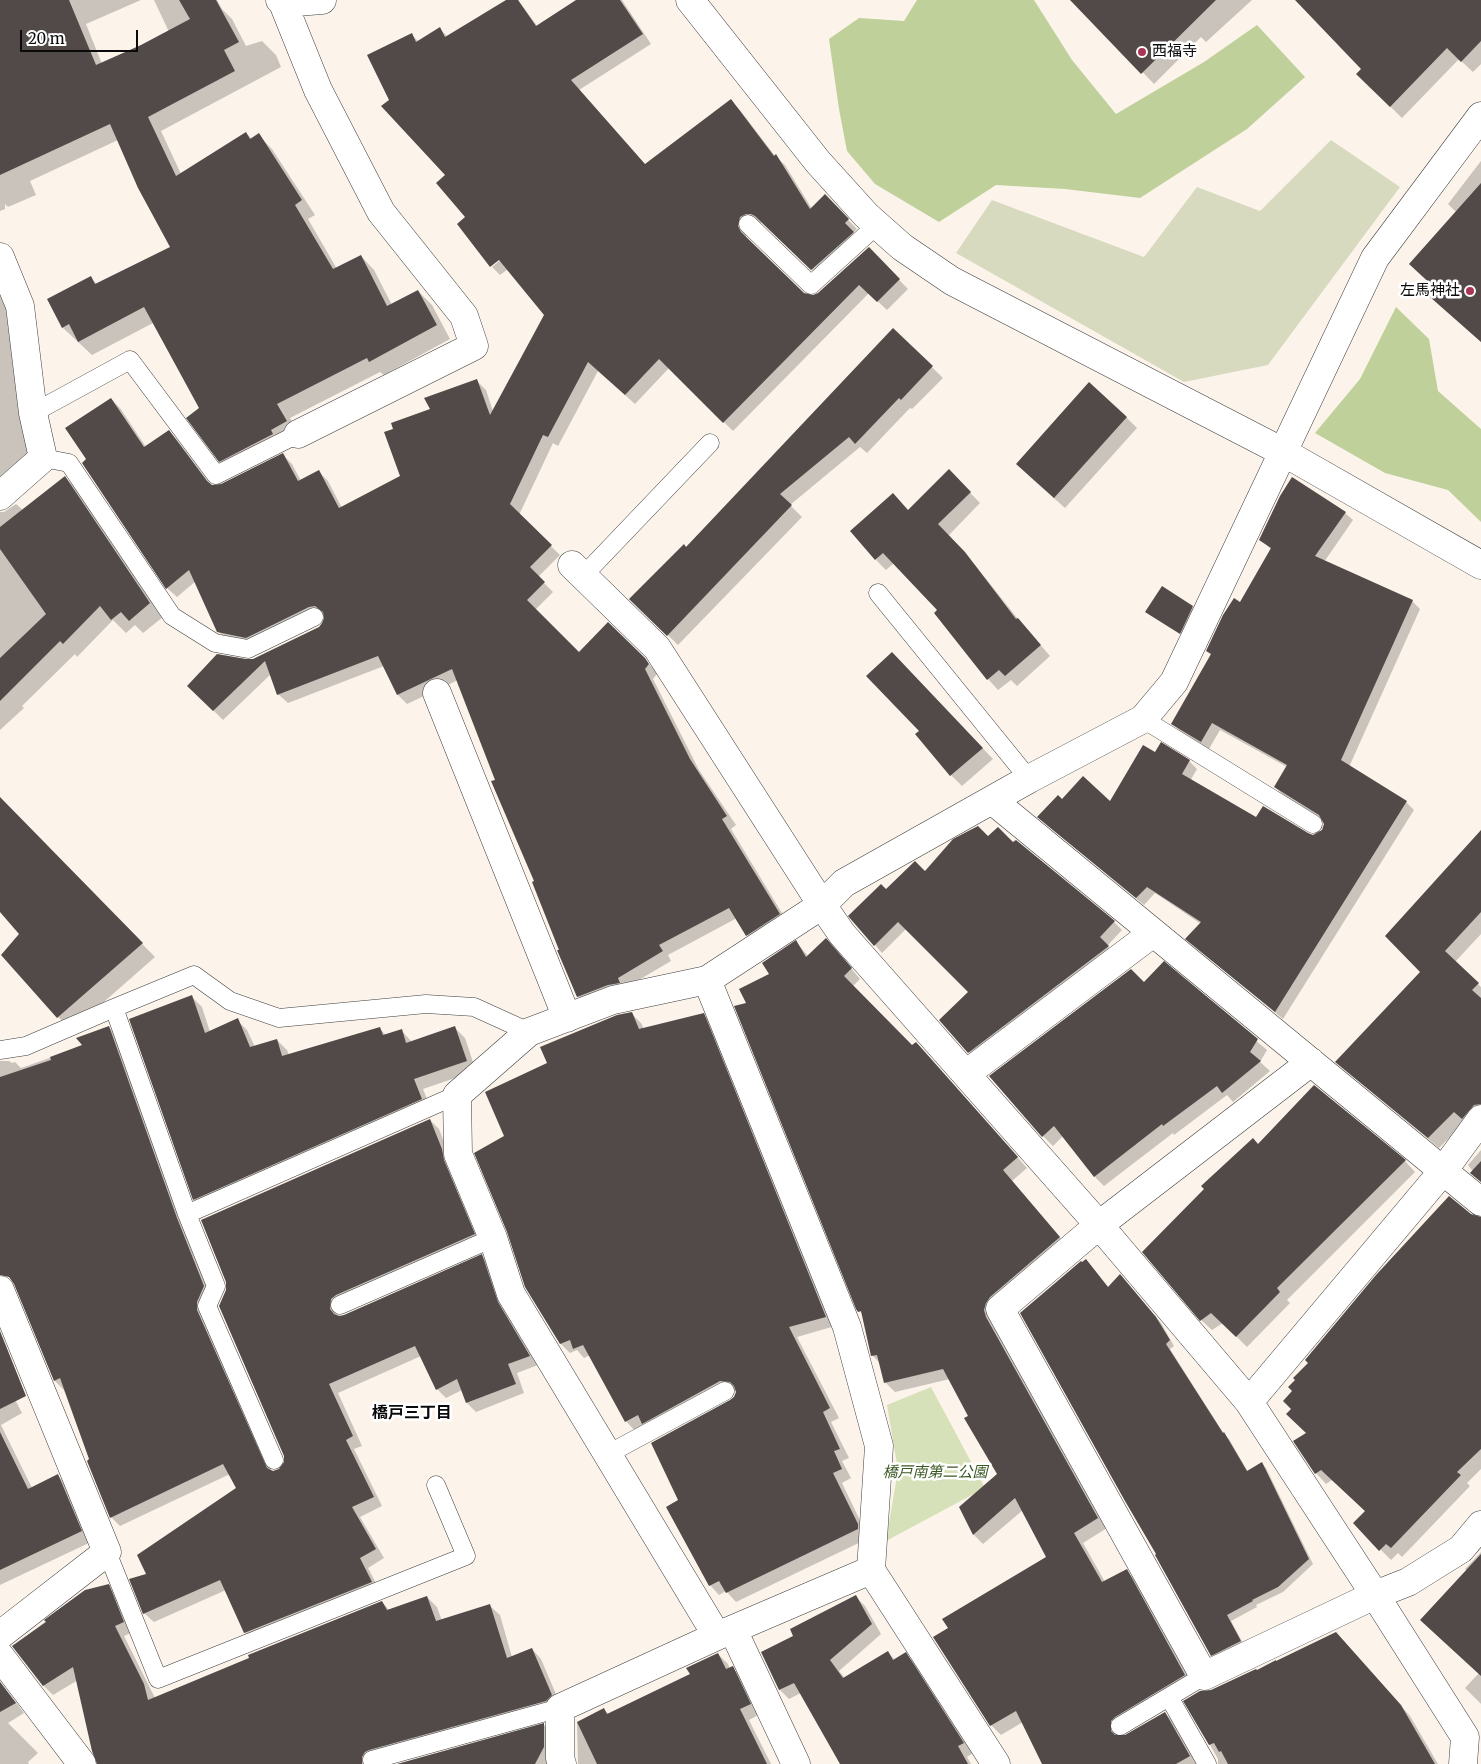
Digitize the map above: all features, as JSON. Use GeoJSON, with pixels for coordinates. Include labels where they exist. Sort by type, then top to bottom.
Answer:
{"type":"FeatureCollection","features":[{"type":"Feature","properties":{"kind":"street"},"geometry":{"type":"LineString","coordinates":[[298,434],[474,346],[464,316],[381,212],[318,90],[282,1],[322,0]]}},
{"type":"Feature","properties":{"kind":"street"},"geometry":{"type":"LineString","coordinates":[[690,0],[818,162],[877,225],[902,248],[952,281],[1283,452],[1481,565]]}},
{"type":"Feature","properties":{"kind":"street"},"geometry":{"type":"LineString","coordinates":[[796,1764],[725,1633],[608,1454],[511,1294],[493,1238],[458,1154],[456,1095],[529,1032],[613,1000],[708,980],[822,905],[844,883],[1029,779],[1142,719],[1174,682],[1376,258],[1476,134]]}},
{"type":"Feature","properties":{"kind":"street"},"geometry":{"type":"LineString","coordinates":[[0,257],[20,306],[33,413],[43,458],[0,496]]}},
{"type":"Feature","properties":{"kind":"street"},"geometry":{"type":"LineString","coordinates":[[577,571],[657,648],[842,934],[1099,1225],[1249,1402],[1473,1746],[1463,1764]]}},
{"type":"Feature","properties":{"kind":"street"},"geometry":{"type":"LineString","coordinates":[[437,693],[567,1018]]}},
{"type":"Feature","properties":{"kind":"street"},"geometry":{"type":"LineString","coordinates":[[992,800],[1481,1202]]}},
{"type":"Feature","properties":{"kind":"street"},"geometry":{"type":"LineString","coordinates":[[966,1074],[1153,933]]}},
{"type":"Feature","properties":{"kind":"street"},"geometry":{"type":"LineString","coordinates":[[708,980],[847,1327],[879,1446],[871,1570],[996,1764]]}},
{"type":"Feature","properties":{"kind":"street"},"geometry":{"type":"LineString","coordinates":[[1311,1062],[1099,1225],[1000,1310],[1204,1676],[1375,1594],[1408,1582],[1461,1549],[1481,1525]]}},
{"type":"Feature","properties":{"kind":"street"},"geometry":{"type":"LineString","coordinates":[[1249,1402],[1443,1171],[1481,1119]]}},
{"type":"Feature","properties":{"kind":"street"},"geometry":{"type":"LineString","coordinates":[[0,1290],[6,1323],[108,1552],[0,1635]]}},
{"type":"Feature","properties":{"kind":"street"},"geometry":{"type":"LineString","coordinates":[[562,1764],[560,1758],[560,1708],[725,1633],[871,1570]]}},
{"type":"Feature","properties":{"kind":"street"},"geometry":{"type":"LineString","coordinates":[[0,1656],[82,1764]]}},
{"type":"Feature","properties":{"kind":"lane"},"geometry":{"type":"LineString","coordinates":[[748,224],[812,284],[877,225]]}},
{"type":"Feature","properties":{"kind":"lane"},"geometry":{"type":"LineString","coordinates":[[33,413],[130,360],[216,475],[298,434]]}},
{"type":"Feature","properties":{"kind":"lane"},"geometry":{"type":"LineString","coordinates":[[577,571],[710,443]]}},
{"type":"Feature","properties":{"kind":"lane"},"geometry":{"type":"LineString","coordinates":[[43,458],[69,463],[172,616],[215,643],[248,648],[314,617]]}},
{"type":"Feature","properties":{"kind":"lane"},"geometry":{"type":"LineString","coordinates":[[878,593],[1029,779]]}},
{"type":"Feature","properties":{"kind":"lane"},"geometry":{"type":"LineString","coordinates":[[1142,719],[1312,824]]}},
{"type":"Feature","properties":{"kind":"lane"},"geometry":{"type":"LineString","coordinates":[[0,1050],[26,1046],[194,975],[230,1001],[279,1018],[426,1004],[474,1008],[529,1032]]}},
{"type":"Feature","properties":{"kind":"lane"},"geometry":{"type":"LineString","coordinates":[[114,1008],[187,1214],[216,1286],[207,1306],[274,1460]]}},
{"type":"Feature","properties":{"kind":"lane"},"geometry":{"type":"LineString","coordinates":[[187,1214],[456,1095]]}},
{"type":"Feature","properties":{"kind":"lane"},"geometry":{"type":"LineString","coordinates":[[340,1305],[493,1238]]}},
{"type":"Feature","properties":{"kind":"lane"},"geometry":{"type":"LineString","coordinates":[[608,1454],[725,1391]]}},
{"type":"Feature","properties":{"kind":"lane"},"geometry":{"type":"LineString","coordinates":[[108,1552],[158,1679],[466,1556],[436,1485]]}},
{"type":"Feature","properties":{"kind":"lane"},"geometry":{"type":"LineString","coordinates":[[1120,1726],[1204,1676]]}},
{"type":"Feature","properties":{"kind":"lane"},"geometry":{"type":"LineString","coordinates":[[1169,1697],[1207,1764]]}},
{"type":"Feature","properties":{"kind":"lane"},"geometry":{"type":"LineString","coordinates":[[372,1760],[560,1708]]}},
{"type":"Feature","properties":{"kind":"green space"},"geometry":{"type":"Polygon","coordinates":[[[917,0],[1034,0],[1072,60],[1116,114],[1204,62],[1257,25],[1305,77],[1247,129],[1140,198],[1065,189],[996,185],[939,222],[875,184],[847,151],[829,39],[859,18],[904,21],[917,0]]]}},
{"type":"Feature","properties":{"kind":"green space"},"geometry":{"type":"Polygon","coordinates":[[[1331,140],[1400,187],[1268,365],[1184,382],[956,253],[992,200],[1144,257],[1197,187],[1260,211],[1331,140]]]}},
{"type":"Feature","properties":{"kind":"green space"},"geometry":{"type":"Polygon","coordinates":[[[1396,307],[1429,339],[1438,391],[1481,429],[1481,522],[1448,490],[1385,473],[1315,433],[1360,379],[1396,307]]]}},
{"type":"Feature","properties":{"kind":"green space","name":"橋戸南第二公園"},"geometry":{"type":"Polygon","coordinates":[[[931,1387],[985,1488],[886,1541],[898,1470],[887,1405],[931,1387]]]}},
{"type":"Feature","properties":{"kind":"building"},"geometry":{"type":"Polygon","coordinates":[[[0,0],[69,0],[96,65],[141,45],[190,19],[179,0],[216,0],[239,42],[224,50],[235,71],[148,117],[176,176],[246,132],[250,139],[259,133],[302,200],[295,205],[333,269],[361,255],[387,306],[418,290],[437,325],[369,362],[367,358],[277,404],[287,421],[271,430],[273,434],[219,462],[186,418],[199,408],[144,307],[78,342],[69,324],[62,328],[47,299],[91,276],[95,284],[170,247],[138,188],[110,124],[0,175],[0,0]]]}},
{"type":"Feature","properties":{"kind":"building"},"geometry":{"type":"Polygon","coordinates":[[[506,0],[518,0],[536,26],[576,0],[620,0],[643,34],[571,80],[645,164],[731,99],[774,156],[776,154],[810,209],[825,194],[849,219],[845,223],[854,232],[811,270],[755,216],[746,214],[740,217],[738,226],[741,232],[804,293],[813,295],[818,293],[869,247],[900,279],[877,302],[859,285],[723,423],[659,359],[625,395],[588,362],[548,437],[543,435],[510,504],[552,545],[530,567],[545,582],[527,600],[579,652],[608,622],[645,658],[649,664],[645,669],[690,759],[727,816],[722,819],[780,914],[746,936],[729,908],[659,945],[663,951],[618,978],[620,983],[608,985],[577,997],[557,950],[559,950],[532,882],[534,881],[491,781],[495,780],[452,669],[397,695],[378,656],[277,695],[265,661],[213,711],[187,686],[217,654],[253,659],[319,627],[324,618],[323,612],[315,606],[309,607],[246,638],[217,632],[189,570],[166,589],[82,463],[86,459],[65,428],[111,398],[144,447],[169,430],[212,485],[221,484],[283,453],[298,481],[319,470],[339,508],[400,476],[384,432],[393,429],[391,423],[430,409],[424,398],[477,379],[490,415],[544,315],[499,260],[490,267],[457,224],[465,217],[436,183],[445,175],[381,106],[389,100],[367,55],[412,33],[416,42],[440,27],[445,37],[506,0]]]}},
{"type":"Feature","properties":{"kind":"building","name":"西福寺"},"geometry":{"type":"Polygon","coordinates":[[[1070,0],[1216,0],[1141,74],[1070,0]]]}},
{"type":"Feature","properties":{"kind":"building"},"geometry":{"type":"Polygon","coordinates":[[[1295,0],[1481,0],[1481,41],[1461,62],[1447,48],[1390,107],[1356,74],[1361,69],[1295,0]]]}},
{"type":"Feature","properties":{"kind":"building"},"geometry":{"type":"Polygon","coordinates":[[[1481,183],[1481,342],[1430,297],[1436,289],[1409,264],[1481,183]]]}},
{"type":"Feature","properties":{"kind":"building"},"geometry":{"type":"Polygon","coordinates":[[[893,328],[933,366],[855,444],[849,437],[780,494],[792,505],[667,636],[629,599],[684,544],[686,547],[893,328]]]}},
{"type":"Feature","properties":{"kind":"building"},"geometry":{"type":"Polygon","coordinates":[[[1089,382],[1127,417],[1054,498],[1016,464],[1089,382]]]}},
{"type":"Feature","properties":{"kind":"building"},"geometry":{"type":"Polygon","coordinates":[[[949,469],[971,492],[938,524],[965,552],[1016,619],[1018,618],[1041,645],[1005,676],[999,670],[987,680],[934,613],[937,610],[883,553],[875,560],[850,531],[893,493],[908,510],[949,469]]]}},
{"type":"Feature","properties":{"kind":"building"},"geometry":{"type":"Polygon","coordinates":[[[65,476],[150,603],[129,621],[121,612],[111,620],[100,606],[63,644],[60,641],[0,701],[0,658],[46,614],[0,549],[0,527],[65,476]]]}},
{"type":"Feature","properties":{"kind":"building"},"geometry":{"type":"Polygon","coordinates":[[[1292,477],[1346,512],[1315,556],[1413,600],[1341,760],[1407,801],[1275,1012],[1185,939],[1201,922],[1147,887],[1136,898],[1037,817],[1058,795],[1062,799],[1083,776],[1110,801],[1143,745],[1155,752],[1161,742],[1190,760],[1182,774],[1256,817],[1263,806],[1308,833],[1313,835],[1322,830],[1324,824],[1319,815],[1274,787],[1287,765],[1212,723],[1201,742],[1171,724],[1211,654],[1206,651],[1223,615],[1234,598],[1240,602],[1271,548],[1259,540],[1280,496],[1292,477]]]}},
{"type":"Feature","properties":{"kind":"building"},"geometry":{"type":"Polygon","coordinates":[[[1162,586],[1193,606],[1180,634],[1145,612],[1162,586]]]}},
{"type":"Feature","properties":{"kind":"building"},"geometry":{"type":"Polygon","coordinates":[[[892,652],[983,748],[950,776],[915,734],[919,731],[866,676],[892,652]]]}},
{"type":"Feature","properties":{"kind":"building"},"geometry":{"type":"Polygon","coordinates":[[[0,797],[143,943],[57,1018],[1,955],[19,934],[0,912],[0,797]]]}},
{"type":"Feature","properties":{"kind":"building"},"geometry":{"type":"Polygon","coordinates":[[[978,826],[988,836],[998,827],[1013,842],[1016,840],[1115,921],[1100,937],[1109,946],[968,1053],[939,1020],[968,992],[898,922],[874,946],[848,916],[881,884],[886,889],[915,861],[925,871],[953,839],[978,826]]]}},
{"type":"Feature","properties":{"kind":"building"},"geometry":{"type":"Polygon","coordinates":[[[1481,830],[1481,912],[1445,951],[1479,983],[1472,990],[1481,998],[1481,1104],[1474,1105],[1462,1119],[1454,1112],[1428,1138],[1335,1062],[1420,972],[1385,936],[1481,830]]]}},
{"type":"Feature","properties":{"kind":"building"},"geometry":{"type":"Polygon","coordinates":[[[826,938],[852,968],[844,976],[912,1045],[916,1042],[1018,1157],[1003,1170],[1060,1237],[990,1297],[984,1310],[986,1317],[1098,1518],[1074,1533],[1102,1582],[1127,1569],[1185,1675],[1115,1717],[1111,1721],[1111,1731],[1115,1735],[1125,1735],[1165,1712],[1190,1756],[1176,1764],[1042,1764],[1016,1711],[990,1726],[933,1637],[948,1628],[942,1619],[1046,1557],[1015,1498],[973,1535],[959,1507],[997,1474],[964,1418],[968,1416],[943,1369],[884,1383],[877,1355],[871,1356],[861,1311],[858,1312],[856,1309],[734,1006],[746,1003],[739,989],[769,974],[762,963],[796,940],[806,957],[826,938]]]}},
{"type":"Feature","properties":{"kind":"building"},"geometry":{"type":"Polygon","coordinates":[[[1164,961],[1258,1039],[1250,1052],[1261,1061],[1222,1093],[1217,1086],[1163,1126],[1162,1124],[1094,1177],[1054,1126],[1042,1137],[989,1076],[1131,969],[1144,982],[1164,961]]]}},
{"type":"Feature","properties":{"kind":"building"},"geometry":{"type":"Polygon","coordinates":[[[192,995],[205,1033],[238,1018],[250,1047],[277,1039],[282,1056],[380,1027],[383,1035],[402,1029],[406,1043],[455,1026],[467,1061],[414,1079],[422,1099],[193,1200],[129,1019],[192,995]]]}},
{"type":"Feature","properties":{"kind":"building"},"geometry":{"type":"Polygon","coordinates":[[[632,1012],[639,1029],[704,1013],[826,1317],[789,1327],[830,1408],[823,1412],[840,1449],[834,1451],[842,1469],[833,1473],[858,1524],[858,1529],[726,1593],[719,1581],[709,1586],[666,1507],[678,1500],[651,1443],[730,1400],[736,1392],[734,1386],[730,1382],[720,1381],[642,1424],[638,1415],[625,1422],[583,1345],[573,1349],[570,1340],[560,1344],[525,1287],[507,1232],[474,1153],[504,1136],[485,1092],[547,1063],[540,1047],[617,1015],[632,1012]]]}},
{"type":"Feature","properties":{"kind":"building"},"geometry":{"type":"Polygon","coordinates":[[[109,1026],[177,1218],[204,1286],[197,1302],[197,1310],[267,1468],[273,1471],[279,1469],[284,1462],[284,1456],[219,1306],[226,1290],[226,1282],[201,1220],[430,1119],[442,1149],[444,1160],[475,1234],[336,1295],[331,1299],[330,1309],[334,1314],[344,1315],[482,1254],[498,1302],[530,1356],[508,1364],[516,1384],[466,1403],[457,1379],[436,1390],[415,1346],[329,1384],[353,1436],[346,1440],[374,1497],[352,1507],[376,1549],[360,1558],[372,1582],[244,1633],[220,1580],[143,1614],[129,1579],[146,1574],[137,1555],[236,1488],[223,1464],[110,1518],[87,1461],[89,1459],[60,1378],[54,1381],[14,1284],[9,1277],[0,1275],[0,1077],[51,1060],[50,1057],[82,1045],[76,1038],[109,1026]]]}},
{"type":"Feature","properties":{"kind":"building"},"geometry":{"type":"Polygon","coordinates":[[[1314,1085],[1406,1160],[1277,1288],[1280,1292],[1236,1337],[1211,1313],[1200,1321],[1142,1252],[1204,1189],[1201,1186],[1253,1138],[1258,1144],[1314,1085]]]}},
{"type":"Feature","properties":{"kind":"building"},"geometry":{"type":"Polygon","coordinates":[[[1481,1161],[1481,1182],[1470,1173],[1481,1161]]]}},
{"type":"Feature","properties":{"kind":"building"},"geometry":{"type":"Polygon","coordinates":[[[1449,1196],[1471,1214],[1481,1217],[1481,1449],[1457,1472],[1461,1475],[1391,1548],[1386,1544],[1379,1551],[1353,1523],[1365,1511],[1321,1470],[1315,1474],[1293,1441],[1306,1433],[1286,1414],[1291,1409],[1283,1401],[1292,1391],[1288,1387],[1295,1380],[1293,1378],[1308,1363],[1305,1360],[1376,1275],[1449,1196]]]}},
{"type":"Feature","properties":{"kind":"building"},"geometry":{"type":"Polygon","coordinates":[[[1086,1259],[1108,1287],[1120,1274],[1156,1317],[1170,1340],[1166,1344],[1224,1432],[1247,1471],[1262,1462],[1309,1559],[1278,1587],[1227,1615],[1241,1641],[1211,1656],[1156,1554],[1020,1313],[1081,1261],[1086,1259]]]}},
{"type":"Feature","properties":{"kind":"building"},"geometry":{"type":"Polygon","coordinates":[[[0,1331],[26,1396],[0,1409],[0,1331]]]}},
{"type":"Feature","properties":{"kind":"building"},"geometry":{"type":"Polygon","coordinates":[[[0,1432],[28,1489],[58,1474],[82,1531],[0,1570],[0,1432]]]}},
{"type":"Feature","properties":{"kind":"building"},"geometry":{"type":"Polygon","coordinates":[[[1481,1554],[1481,1676],[1420,1620],[1481,1554]]]}},
{"type":"Feature","properties":{"kind":"building"},"geometry":{"type":"Polygon","coordinates":[[[109,1584],[124,1622],[115,1626],[144,1684],[148,1700],[249,1658],[248,1655],[382,1601],[387,1610],[427,1596],[436,1621],[490,1604],[507,1658],[532,1648],[552,1695],[546,1701],[369,1750],[362,1757],[362,1764],[97,1764],[92,1751],[73,1667],[43,1686],[12,1646],[46,1622],[44,1620],[85,1590],[109,1584]]]}},
{"type":"Feature","properties":{"kind":"building"},"geometry":{"type":"Polygon","coordinates":[[[856,1595],[872,1624],[830,1660],[843,1678],[888,1651],[893,1660],[906,1652],[964,1743],[958,1746],[968,1764],[840,1764],[794,1683],[779,1690],[761,1652],[793,1636],[790,1629],[856,1595]]]}},
{"type":"Feature","properties":{"kind":"building"},"geometry":{"type":"Polygon","coordinates":[[[1336,1632],[1401,1705],[1435,1764],[1228,1764],[1214,1743],[1209,1745],[1183,1701],[1200,1691],[1211,1690],[1257,1670],[1336,1632]]]}},
{"type":"Feature","properties":{"kind":"building"},"geometry":{"type":"Polygon","coordinates":[[[718,1653],[726,1669],[733,1666],[751,1704],[740,1709],[767,1764],[597,1764],[577,1722],[604,1708],[607,1714],[690,1674],[686,1668],[718,1653]]]}},
{"type":"Feature","properties":{"kind":"building"},"geometry":{"type":"Polygon","coordinates":[[[0,1682],[16,1703],[0,1712],[0,1682]]]}},
{"type":"Feature","properties":{"kind":"building"},"geometry":{"type":"Polygon","coordinates":[[[544,1723],[544,1747],[535,1764],[397,1764],[544,1723]]]}},
{"type":"Feature","properties":{"kind":"place","name":"西福寺"},"geometry":{"type":"Point","coordinates":[1142,52]}},
{"type":"Feature","properties":{"kind":"place","name":"左馬神社"},"geometry":{"type":"Point","coordinates":[1470,291]}},
{"type":"Feature","properties":{"kind":"district","name":"橋戸三丁目"},"geometry":{"type":"Point","coordinates":[412,1413]}}]}
